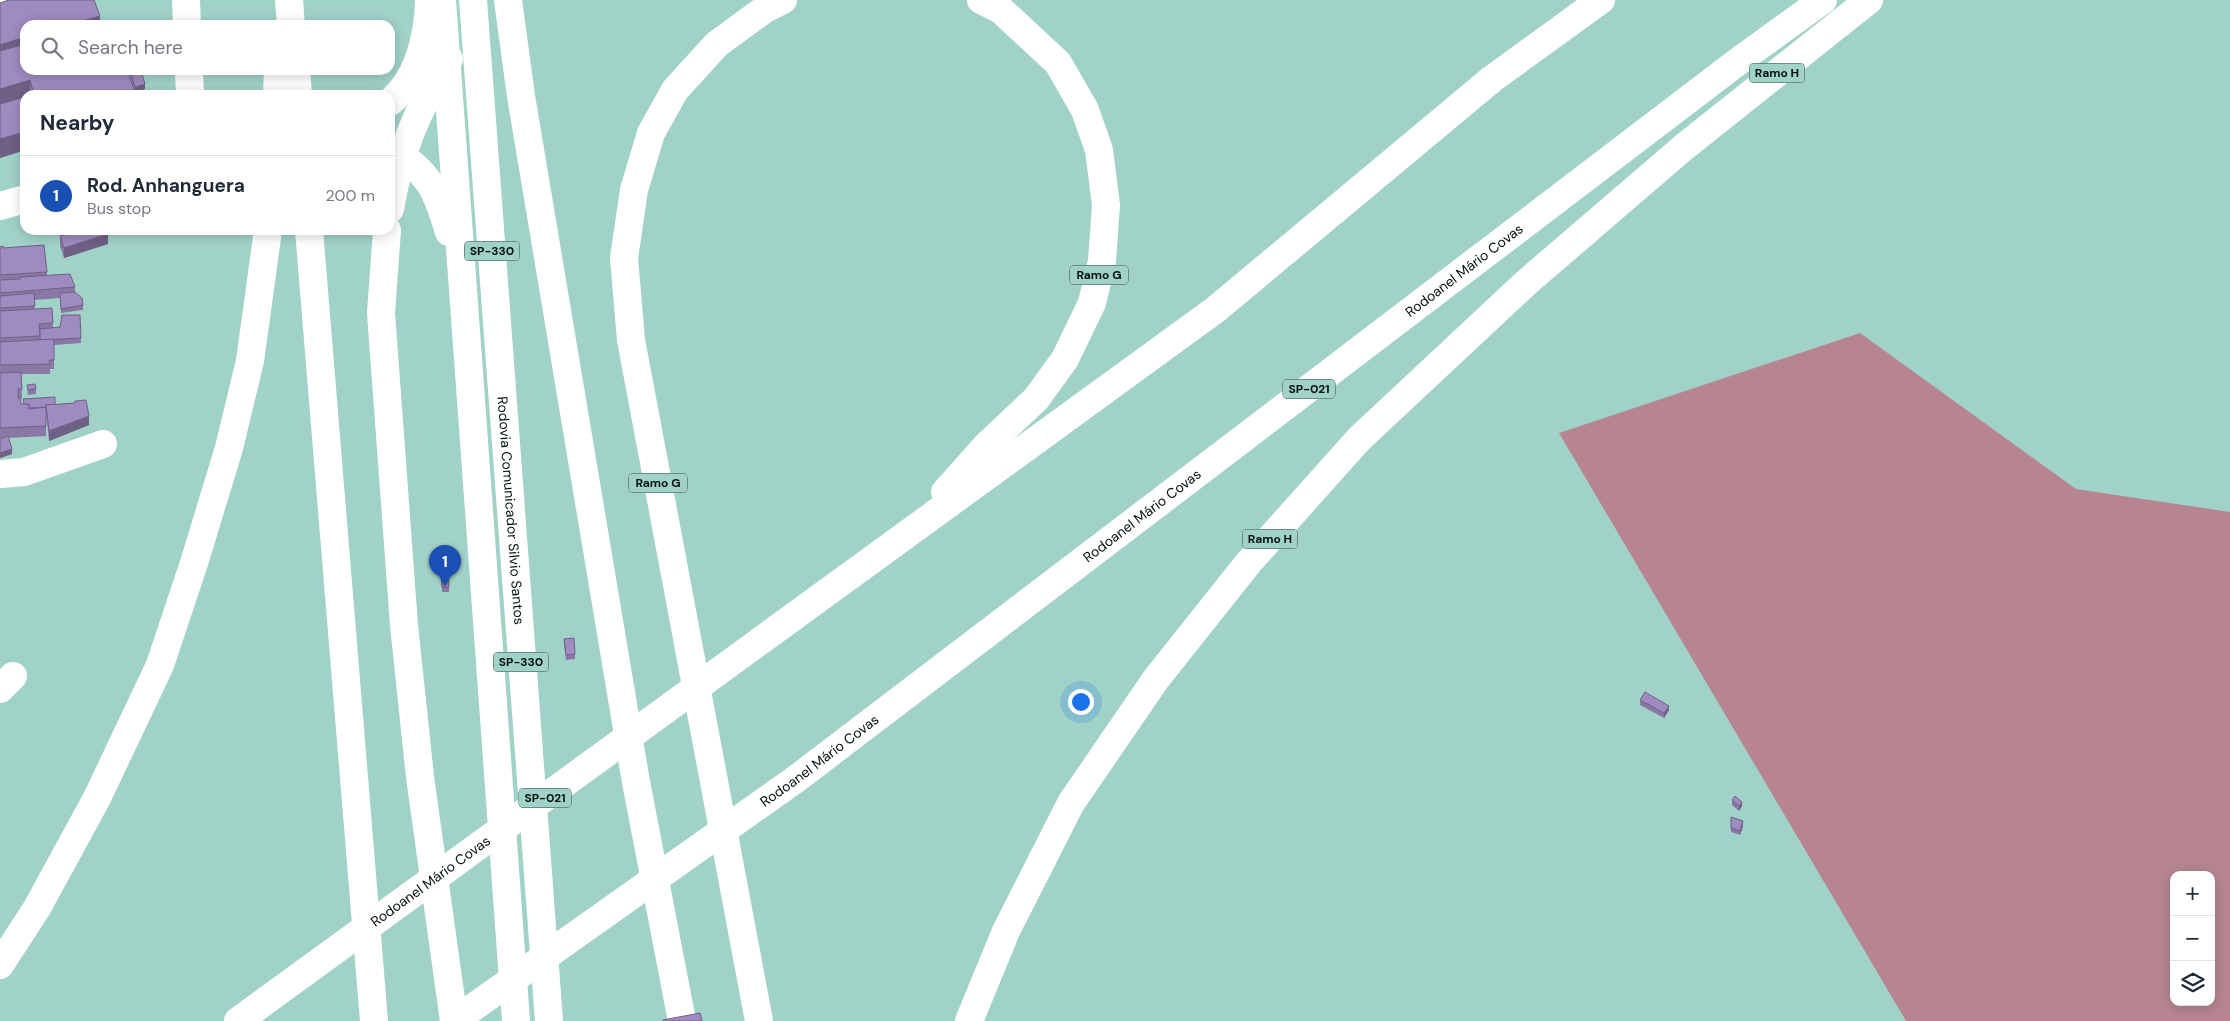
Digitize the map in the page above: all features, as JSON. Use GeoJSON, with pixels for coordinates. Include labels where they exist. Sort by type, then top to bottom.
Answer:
{"type":"FeatureCollection","features":[{"type":"Feature","properties":{"kind":"main road"},"geometry":{"type":"LineString","coordinates":[[186,0],[187,20]]}},
{"type":"Feature","properties":{"kind":"main road"},"geometry":{"type":"LineString","coordinates":[[281,20],[282,0]]}},
{"type":"Feature","properties":{"kind":"main road"},"geometry":{"type":"LineString","coordinates":[[289,0],[291,20]]}},
{"type":"Feature","properties":{"kind":"main road"},"geometry":{"type":"LineString","coordinates":[[395,98],[401,93],[419,60],[428,23],[430,0]]}},
{"type":"Feature","properties":{"kind":"main road","name":"SP-330"},"geometry":{"type":"LineString","coordinates":[[442,0],[516,1021]]}},
{"type":"Feature","properties":{"kind":"main road","name":"Rodovia Comunicador Silvio Santos"},"geometry":{"type":"LineString","coordinates":[[473,0],[548,1021]]}},
{"type":"Feature","properties":{"kind":"main road"},"geometry":{"type":"LineString","coordinates":[[395,181],[407,138],[430,89],[472,24],[493,0]]}},
{"type":"Feature","properties":{"kind":"main road"},"geometry":{"type":"LineString","coordinates":[[508,0],[521,96],[636,782],[682,1021]]}},
{"type":"Feature","properties":{"kind":"main road","name":"Ramo G"},"geometry":{"type":"LineString","coordinates":[[759,1021],[631,340],[624,258],[634,190],[651,133],[675,90],[717,44],[765,9],[783,0]]}},
{"type":"Feature","properties":{"kind":"main road","name":"Ramo G"},"geometry":{"type":"LineString","coordinates":[[910,531],[986,446],[1036,399],[1065,359],[1092,303],[1102,261],[1106,205],[1099,150],[1085,110],[1058,63],[1001,10],[981,0]]}},
{"type":"Feature","properties":{"kind":"main road","name":"Rodoanel Mário Covas"},"geometry":{"type":"LineString","coordinates":[[238,1021],[1215,310],[1492,79],[1601,0]]}},
{"type":"Feature","properties":{"kind":"main road","name":"Rodoanel Mário Covas"},"geometry":{"type":"LineString","coordinates":[[454,1021],[796,779],[1744,57],[1823,0]]}},
{"type":"Feature","properties":{"kind":"main road","name":"Ramo H"},"geometry":{"type":"LineString","coordinates":[[969,1021],[1006,931],[1071,803],[1156,679],[1249,562],[1359,439],[1527,282],[1684,147],[1869,0]]}},
{"type":"Feature","properties":{"kind":"main road"},"geometry":{"type":"LineString","coordinates":[[189,75],[190,90]]}},
{"type":"Feature","properties":{"kind":"main road"},"geometry":{"type":"LineString","coordinates":[[277,90],[278,75]]}},
{"type":"Feature","properties":{"kind":"main road"},"geometry":{"type":"LineString","coordinates":[[296,75],[298,90]]}},
{"type":"Feature","properties":{"kind":"main road"},"geometry":{"type":"LineString","coordinates":[[395,152],[421,170],[432,185],[441,205],[463,278]]}},
{"type":"Feature","properties":{"kind":"main road"},"geometry":{"type":"LineString","coordinates":[[0,206],[20,200]]}},
{"type":"Feature","properties":{"kind":"main road"},"geometry":{"type":"LineString","coordinates":[[0,965],[37,908],[93,806],[160,665],[229,448],[250,361],[267,235]]}},
{"type":"Feature","properties":{"kind":"main road"},"geometry":{"type":"LineString","coordinates":[[309,235],[374,1021]]}},
{"type":"Feature","properties":{"kind":"main road"},"geometry":{"type":"LineString","coordinates":[[387,235],[381,313],[404,625],[420,777],[454,1021]]}},
{"type":"Feature","properties":{"kind":"main road"},"geometry":{"type":"LineString","coordinates":[[0,474],[24,472],[103,444]]}},
{"type":"Feature","properties":{"kind":"shaded area"},"geometry":{"type":"Polygon","coordinates":[[[1860,333],[2076,489],[2230,512],[2230,1021],[1906,1021],[1559,433],[1860,333]]]}},
{"type":"Feature","properties":{"kind":"building"},"geometry":{"type":"Polygon","coordinates":[[[9,0],[94,0],[100,16],[86,20],[20,20],[20,39],[0,45],[0,3],[9,0]]]}},
{"type":"Feature","properties":{"kind":"building"},"geometry":{"type":"Polygon","coordinates":[[[20,45],[20,75],[129,75],[134,90],[33,90],[30,80],[0,89],[0,51],[20,45]]]}},
{"type":"Feature","properties":{"kind":"building"},"geometry":{"type":"Polygon","coordinates":[[[131,75],[142,75],[145,84],[135,87],[131,75]]]}},
{"type":"Feature","properties":{"kind":"building"},"geometry":{"type":"Polygon","coordinates":[[[20,98],[20,133],[0,139],[0,104],[20,98]]]}},
{"type":"Feature","properties":{"kind":"building"},"geometry":{"type":"Polygon","coordinates":[[[65,235],[105,235],[64,248],[60,236],[65,235]]]}},
{"type":"Feature","properties":{"kind":"building"},"geometry":{"type":"Polygon","coordinates":[[[44,245],[47,272],[0,275],[0,247],[44,245]]]}},
{"type":"Feature","properties":{"kind":"building"},"geometry":{"type":"Polygon","coordinates":[[[70,274],[75,287],[0,293],[0,280],[70,274]]]}},
{"type":"Feature","properties":{"kind":"building"},"geometry":{"type":"Polygon","coordinates":[[[75,292],[82,298],[83,305],[61,309],[60,293],[75,292]]]}},
{"type":"Feature","properties":{"kind":"building"},"geometry":{"type":"Polygon","coordinates":[[[34,293],[35,306],[0,308],[0,296],[34,293]]]}},
{"type":"Feature","properties":{"kind":"building"},"geometry":{"type":"Polygon","coordinates":[[[52,308],[53,323],[39,324],[40,336],[0,338],[0,311],[52,308]]]}},
{"type":"Feature","properties":{"kind":"building"},"geometry":{"type":"Polygon","coordinates":[[[62,315],[80,315],[81,338],[40,340],[40,329],[60,327],[62,315]]]}},
{"type":"Feature","properties":{"kind":"building"},"geometry":{"type":"Polygon","coordinates":[[[54,339],[54,360],[49,360],[50,364],[0,365],[0,342],[54,339]]]}},
{"type":"Feature","properties":{"kind":"building"},"geometry":{"type":"Polygon","coordinates":[[[21,372],[22,389],[18,389],[18,398],[20,398],[21,404],[29,404],[29,409],[46,407],[46,426],[0,428],[0,373],[21,372]]]}},
{"type":"Feature","properties":{"kind":"building"},"geometry":{"type":"Polygon","coordinates":[[[35,384],[36,389],[28,390],[27,385],[35,384]]]}},
{"type":"Feature","properties":{"kind":"building"},"geometry":{"type":"Polygon","coordinates":[[[55,397],[55,405],[46,405],[47,407],[29,408],[29,404],[24,404],[23,399],[55,397]]]}},
{"type":"Feature","properties":{"kind":"building"},"geometry":{"type":"Polygon","coordinates":[[[86,400],[89,416],[49,431],[46,405],[75,403],[75,401],[86,400]]]}},
{"type":"Feature","properties":{"kind":"building"},"geometry":{"type":"Polygon","coordinates":[[[8,436],[12,449],[0,453],[0,439],[8,436]]]}},
{"type":"Feature","properties":{"kind":"building"},"geometry":{"type":"Polygon","coordinates":[[[448,571],[449,587],[442,587],[441,572],[448,571]]]}},
{"type":"Feature","properties":{"kind":"building"},"geometry":{"type":"Polygon","coordinates":[[[574,638],[575,654],[566,655],[564,639],[574,638]]]}},
{"type":"Feature","properties":{"kind":"building"},"geometry":{"type":"Polygon","coordinates":[[[1645,692],[1669,706],[1664,713],[1640,700],[1645,692]]]}},
{"type":"Feature","properties":{"kind":"building"},"geometry":{"type":"Polygon","coordinates":[[[1735,796],[1742,802],[1739,806],[1732,800],[1735,796]]]}},
{"type":"Feature","properties":{"kind":"building"},"geometry":{"type":"Polygon","coordinates":[[[1731,817],[1743,821],[1740,831],[1731,828],[1731,817]]]}},
{"type":"Feature","properties":{"kind":"building"},"geometry":{"type":"Polygon","coordinates":[[[700,1013],[702,1021],[663,1021],[663,1020],[700,1013]]]}},
{"type":"Feature","properties":{"kind":"place","name":"Rod. Anhanguera"},"geometry":{"type":"Point","coordinates":[445,586]}}]}
